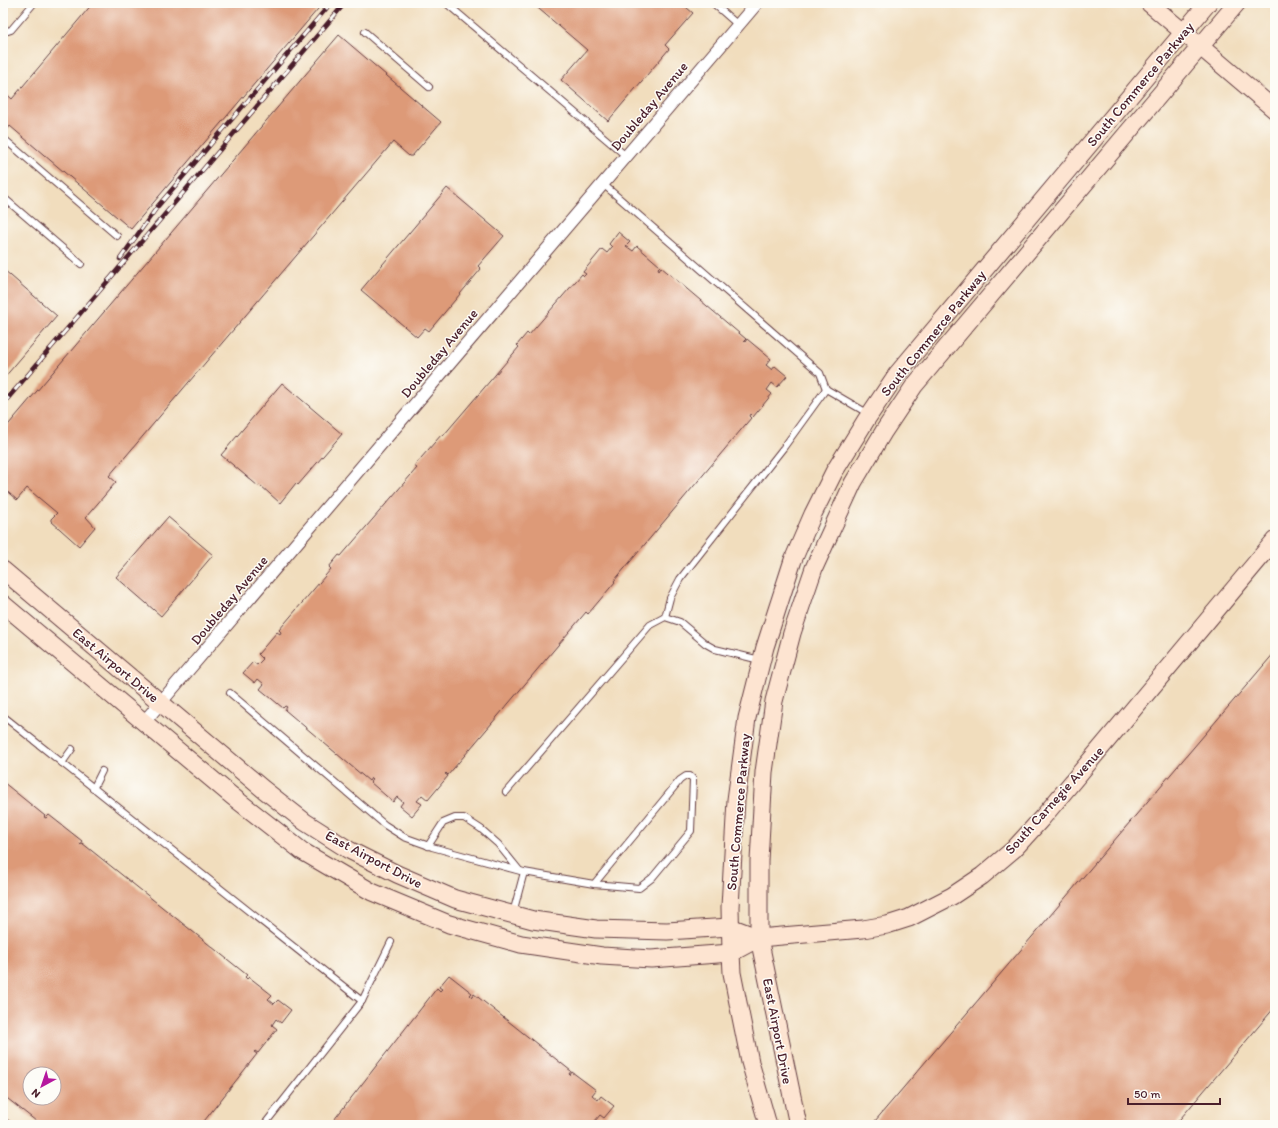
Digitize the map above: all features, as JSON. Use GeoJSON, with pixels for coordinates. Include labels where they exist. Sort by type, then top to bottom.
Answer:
{"type":"FeatureCollection","features":[{"type":"Feature","properties":{"kind":"main road"},"geometry":{"type":"LineString","coordinates":[[1149,3],[1275,110]]}},
{"type":"Feature","properties":{"kind":"main road","name":"South Commerce Parkway"},"geometry":{"type":"LineString","coordinates":[[731,953],[730,907],[736,800],[747,718],[761,660],[793,560],[813,514],[834,472],[869,414],[897,374],[1208,3]]}},
{"type":"Feature","properties":{"kind":"main road","name":"South Commerce Parkway"},"geometry":{"type":"LineString","coordinates":[[759,938],[759,861],[764,779],[774,701],[792,633],[814,568],[853,483],[884,430],[914,386],[1237,3]]}},
{"type":"Feature","properties":{"kind":"main road","name":"South Carnegie Avenue"},"geometry":{"type":"LineString","coordinates":[[759,938],[863,929],[886,925],[915,915],[952,896],[982,876],[1014,849],[1043,817],[1275,540]]}},
{"type":"Feature","properties":{"kind":"main road","name":"East Airport Drive"},"geometry":{"type":"LineString","coordinates":[[3,570],[263,789],[305,822],[349,850],[397,874],[455,899],[533,920],[596,929],[667,931],[730,927],[759,938]]}},
{"type":"Feature","properties":{"kind":"main road","name":"East Airport Drive"},"geometry":{"type":"LineString","coordinates":[[3,604],[232,796],[302,851],[372,892],[449,924],[521,944],[602,956],[651,959],[731,953],[759,938]]}},
{"type":"Feature","properties":{"kind":"main road","name":"East Airport Drive"},"geometry":{"type":"LineString","coordinates":[[759,938],[798,1125]]}},
{"type":"Feature","properties":{"kind":"main road"},"geometry":{"type":"LineString","coordinates":[[731,953],[732,973],[750,1062],[768,1125]]}},
{"type":"Feature","properties":{"kind":"street","name":"Doubleday Avenue"},"geometry":{"type":"LineString","coordinates":[[144,722],[757,3]]}},
{"type":"Feature","properties":{"kind":"lane"},"geometry":{"type":"LineString","coordinates":[[3,27],[8,31],[11,30],[34,3]]}},
{"type":"Feature","properties":{"kind":"lane"},"geometry":{"type":"LineString","coordinates":[[446,3],[626,156]]}},
{"type":"Feature","properties":{"kind":"lane"},"geometry":{"type":"LineString","coordinates":[[713,3],[738,25]]}},
{"type":"Feature","properties":{"kind":"lane"},"geometry":{"type":"LineString","coordinates":[[365,32],[429,87]]}},
{"type":"Feature","properties":{"kind":"lane"},"geometry":{"type":"LineString","coordinates":[[3,138],[117,236]]}},
{"type":"Feature","properties":{"kind":"lane"},"geometry":{"type":"LineString","coordinates":[[603,184],[820,373],[826,389],[869,414]]}},
{"type":"Feature","properties":{"kind":"lane"},"geometry":{"type":"LineString","coordinates":[[3,197],[81,264]]}},
{"type":"Feature","properties":{"kind":"lane"},"geometry":{"type":"LineString","coordinates":[[665,617],[670,598],[680,579],[784,447],[826,389]]}},
{"type":"Feature","properties":{"kind":"lane"},"geometry":{"type":"LineString","coordinates":[[506,792],[650,625],[665,617],[680,622],[706,644],[715,649],[761,660]]}},
{"type":"Feature","properties":{"kind":"lane"},"geometry":{"type":"LineString","coordinates":[[230,693],[385,825],[404,837],[428,846],[522,871],[594,884],[639,888],[652,878],[691,831],[693,780],[690,776],[686,776],[680,780],[594,884]]}},
{"type":"Feature","properties":{"kind":"lane"},"geometry":{"type":"LineString","coordinates":[[3,716],[93,789],[362,1001]]}},
{"type":"Feature","properties":{"kind":"lane"},"geometry":{"type":"LineString","coordinates":[[62,763],[72,749]]}},
{"type":"Feature","properties":{"kind":"lane"},"geometry":{"type":"LineString","coordinates":[[93,789],[102,771]]}},
{"type":"Feature","properties":{"kind":"lane"},"geometry":{"type":"LineString","coordinates":[[428,846],[443,824],[455,818],[464,818],[481,829],[498,844],[522,871]]}},
{"type":"Feature","properties":{"kind":"lane"},"geometry":{"type":"LineString","coordinates":[[513,914],[522,871]]}},
{"type":"Feature","properties":{"kind":"lane"},"geometry":{"type":"LineString","coordinates":[[264,1125],[362,1001],[391,942]]}},
{"type":"Feature","properties":{"kind":"lane"},"geometry":{"type":"LineString","coordinates":[[3,1121],[8,1125]]}},
{"type":"Feature","properties":{"kind":"building"},"geometry":{"type":"Polygon","coordinates":[[[93,3],[323,3],[131,229],[10,126],[6,131],[3,129],[3,91],[12,99],[93,3]]]}},
{"type":"Feature","properties":{"kind":"building"},"geometry":{"type":"Polygon","coordinates":[[[532,3],[681,3],[693,13],[665,45],[669,49],[608,121],[561,80],[587,50],[532,3]]]}},
{"type":"Feature","properties":{"kind":"building"},"geometry":{"type":"Polygon","coordinates":[[[339,35],[441,122],[412,156],[409,156],[393,142],[109,476],[116,482],[86,517],[95,527],[79,546],[51,521],[57,513],[27,488],[17,500],[3,488],[3,431],[339,35]]]}},
{"type":"Feature","properties":{"kind":"building"},"geometry":{"type":"Polygon","coordinates":[[[447,188],[504,236],[478,266],[481,269],[429,331],[425,328],[417,337],[361,290],[447,188]]]}},
{"type":"Feature","properties":{"kind":"building"},"geometry":{"type":"Polygon","coordinates":[[[618,232],[630,242],[626,246],[633,251],[637,246],[660,266],[658,268],[659,270],[661,267],[746,339],[744,341],[745,342],[747,339],[771,359],[766,365],[772,370],[775,366],[787,376],[777,387],[772,383],[767,390],[772,394],[753,417],[750,414],[749,416],[751,418],[614,581],[615,582],[588,614],[586,612],[448,775],[446,773],[445,774],[448,776],[428,800],[422,795],[417,801],[422,804],[412,816],[400,806],[403,802],[397,797],[393,802],[370,782],[373,780],[371,778],[369,781],[285,710],[287,707],[285,706],[283,708],[260,689],[264,684],[258,679],[255,683],[243,673],[253,662],[257,665],[263,659],[258,654],[277,632],[280,634],[281,632],[279,630],[331,569],[329,567],[339,555],[341,556],[417,468],[414,466],[442,434],[443,436],[519,347],[517,345],[527,333],[529,335],[582,274],[584,276],[586,274],[583,272],[602,249],[607,253],[612,247],[609,244],[618,232]]]}},
{"type":"Feature","properties":{"kind":"building"},"geometry":{"type":"Polygon","coordinates":[[[3,269],[57,316],[3,379],[3,269]]]}},
{"type":"Feature","properties":{"kind":"building"},"geometry":{"type":"Polygon","coordinates":[[[282,383],[342,434],[298,485],[296,483],[280,503],[260,485],[258,486],[221,455],[282,383]]]}},
{"type":"Feature","properties":{"kind":"building"},"geometry":{"type":"Polygon","coordinates":[[[168,517],[213,555],[161,616],[116,577],[168,517]]]}},
{"type":"Feature","properties":{"kind":"building"},"geometry":{"type":"Polygon","coordinates":[[[1275,652],[1275,1007],[1175,1125],[881,1125],[875,1121],[1275,652]]]}},
{"type":"Feature","properties":{"kind":"building"},"geometry":{"type":"Polygon","coordinates":[[[3,782],[45,816],[44,817],[46,818],[49,815],[82,841],[80,844],[81,845],[82,843],[247,975],[245,977],[247,979],[249,977],[272,995],[268,999],[274,1004],[278,1000],[291,1010],[281,1023],[276,1019],[272,1025],[277,1029],[258,1053],[255,1051],[254,1052],[257,1054],[201,1125],[41,1125],[3,1095],[3,782]]]}},
{"type":"Feature","properties":{"kind":"building"},"geometry":{"type":"Polygon","coordinates":[[[449,975],[472,993],[470,995],[472,997],[474,994],[571,1071],[569,1074],[570,1075],[572,1072],[596,1090],[592,1095],[598,1100],[601,1096],[614,1106],[604,1118],[600,1115],[595,1121],[599,1125],[330,1125],[437,988],[440,991],[442,989],[439,987],[449,975]]]}},
{"type":"Feature","properties":{"kind":"railway"},"geometry":{"type":"LineString","coordinates":[[120,259],[158,206],[331,3]]}},
{"type":"Feature","properties":{"kind":"railway"},"geometry":{"type":"LineString","coordinates":[[3,404],[345,3]]}}]}
